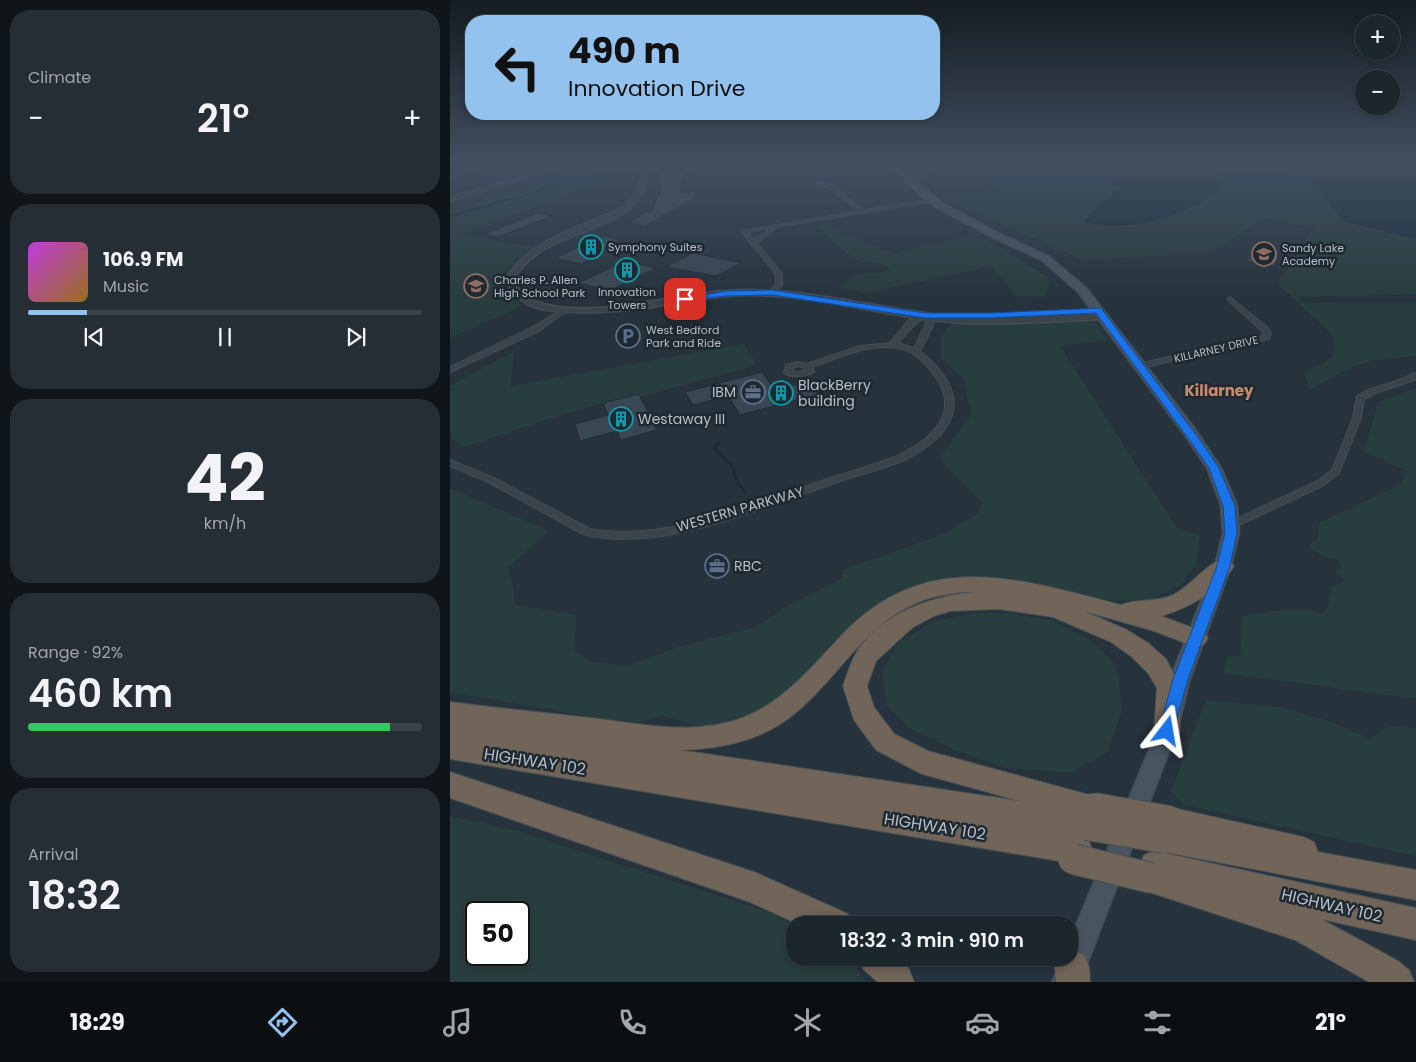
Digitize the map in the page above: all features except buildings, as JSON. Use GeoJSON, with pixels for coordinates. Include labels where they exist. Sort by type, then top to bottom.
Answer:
{"type":"FeatureCollection","features":[{"type":"Feature","properties":{"kind":"highway"},"geometry":{"type":"LineString","coordinates":[[1101,608],[1137,610],[1161,607],[1195,594],[1223,566]]}},
{"type":"Feature","properties":{"kind":"highway"},"geometry":{"type":"LineString","coordinates":[[450,713],[677,740],[712,737],[750,728],[788,706],[874,618],[895,604],[920,592],[958,584],[993,584],[1030,589],[1174,627],[1196,638]]}},
{"type":"Feature","properties":{"kind":"highway"},"geometry":{"type":"LineString","coordinates":[[1196,638],[1170,637],[1054,608],[996,599],[956,600],[920,611],[893,629],[868,654],[855,686],[863,712],[885,742],[922,762],[1083,835],[1160,851],[1416,878]]}},
{"type":"Feature","properties":{"kind":"highway"},"geometry":{"type":"LineString","coordinates":[[1054,608],[1119,636],[1140,650],[1157,666],[1169,688],[1167,731]]}},
{"type":"Feature","properties":{"kind":"highway","name":"HIGHWAY 102"},"geometry":{"type":"LineString","coordinates":[[450,728],[1083,835],[1160,851],[1416,885]]}},
{"type":"Feature","properties":{"kind":"highway","name":"HIGHWAY 102"},"geometry":{"type":"LineString","coordinates":[[450,747],[973,832],[1083,835]]}},
{"type":"Feature","properties":{"kind":"highway"},"geometry":{"type":"LineString","coordinates":[[450,785],[754,888],[817,916]]}},
{"type":"Feature","properties":{"kind":"highway"},"geometry":{"type":"LineString","coordinates":[[1160,851],[1302,926],[1386,973],[1397,982]]}},
{"type":"Feature","properties":{"kind":"highway","name":"HIGHWAY 102"},"geometry":{"type":"LineString","coordinates":[[1160,851],[1416,924]]}},
{"type":"Feature","properties":{"kind":"highway"},"geometry":{"type":"LineString","coordinates":[[885,966],[894,974],[897,982]]}},
{"type":"Feature","properties":{"kind":"main road"},"geometry":{"type":"LineString","coordinates":[[949,210],[997,236],[1045,258],[1083,291],[1141,366],[1214,468],[1229,506],[1231,525],[1223,566],[1180,679],[1167,731],[1070,977]]}},
{"type":"Feature","properties":{"kind":"street"},"geometry":{"type":"LineString","coordinates":[[622,210],[539,249],[517,264],[511,272],[509,280],[511,288],[518,296],[530,302],[564,310],[604,310],[726,293],[772,292],[925,316],[984,319],[1101,313]]}},
{"type":"Feature","properties":{"kind":"street"},"geometry":{"type":"LineString","coordinates":[[772,292],[779,286],[778,274],[744,231],[877,210]]}},
{"type":"Feature","properties":{"kind":"street"},"geometry":{"type":"LineString","coordinates":[[764,227],[862,212]]}},
{"type":"Feature","properties":{"kind":"street"},"geometry":{"type":"LineString","coordinates":[[753,243],[780,226]]}},
{"type":"Feature","properties":{"kind":"street","name":"KILLARNEY DRIVE"},"geometry":{"type":"LineString","coordinates":[[1141,366],[1266,337],[1266,330],[1230,300]]}},
{"type":"Feature","properties":{"kind":"street"},"geometry":{"type":"LineString","coordinates":[[450,370],[536,329],[564,310]]}},
{"type":"Feature","properties":{"kind":"street"},"geometry":{"type":"LineString","coordinates":[[902,346],[912,322],[925,316]]}},
{"type":"Feature","properties":{"kind":"street"},"geometry":{"type":"LineString","coordinates":[[916,351],[930,324],[925,316]]}},
{"type":"Feature","properties":{"kind":"street"},"geometry":{"type":"LineString","coordinates":[[892,345],[902,331],[908,329]]}},
{"type":"Feature","properties":{"kind":"street","name":"WESTERN PARKWAY"},"geometry":{"type":"LineString","coordinates":[[450,463],[491,480],[587,532],[597,534],[647,534],[683,527],[787,496],[912,453],[932,440],[944,423],[951,406],[949,390],[941,376],[916,351],[902,346],[868,347],[808,366]]}},
{"type":"Feature","properties":{"kind":"street"},"geometry":{"type":"LineString","coordinates":[[1231,525],[1328,478],[1340,462],[1347,437],[1357,418],[1360,398],[1368,393],[1410,380],[1416,374]]}},
{"type":"Feature","properties":{"kind":"green space","name":"Charles P. Allen High School Park"},"geometry":{"type":"Polygon","coordinates":[[[450,210],[526,210],[459,235],[538,247],[510,266],[504,274],[502,282],[503,289],[511,297],[524,305],[450,338],[450,210]]]}},
{"type":"Feature","properties":{"kind":"green space"},"geometry":{"type":"Polygon","coordinates":[[[968,210],[1096,210],[1100,226],[1143,224],[1184,210],[1335,210],[1345,222],[1416,239],[1416,295],[1296,297],[1302,303],[1416,303],[1416,356],[1376,360],[1355,366],[1309,390],[1304,373],[1326,362],[1333,355],[1334,337],[1278,284],[1314,228],[1264,218],[1212,252],[1094,260],[1081,259],[968,210]]]}},
{"type":"Feature","properties":{"kind":"green space"},"geometry":{"type":"Polygon","coordinates":[[[828,223],[836,226],[842,233],[895,254],[947,240],[974,237],[992,243],[1048,277],[1049,283],[1046,297],[1015,296],[992,266],[867,293],[838,288],[853,275],[890,271],[879,263],[861,262],[847,253],[819,229],[817,225],[828,223]]]}},
{"type":"Feature","properties":{"kind":"green space"},"geometry":{"type":"Polygon","coordinates":[[[1091,317],[1108,340],[1060,346],[1177,528],[1200,536],[1196,564],[1180,586],[1146,602],[1095,600],[1008,578],[958,577],[926,584],[891,599],[850,626],[811,670],[764,715],[710,729],[662,716],[633,724],[450,692],[450,488],[549,531],[509,567],[516,605],[577,615],[574,650],[590,661],[628,666],[681,646],[755,627],[785,607],[843,578],[842,570],[944,534],[978,513],[982,503],[944,465],[941,455],[971,415],[964,378],[940,358],[941,337],[952,322],[1091,317]]]}},
{"type":"Feature","properties":{"kind":"green space"},"geometry":{"type":"Polygon","coordinates":[[[744,344],[757,365],[644,396],[603,403],[464,447],[450,438],[450,386],[514,351],[511,386],[744,344]]]}},
{"type":"Feature","properties":{"kind":"green space"},"geometry":{"type":"Polygon","coordinates":[[[1416,388],[1416,699],[1223,673],[1227,656],[1240,656],[1242,616],[1293,609],[1323,613],[1327,608],[1332,587],[1344,581],[1335,571],[1341,568],[1339,561],[1319,555],[1308,545],[1318,539],[1319,523],[1401,484],[1407,471],[1364,452],[1378,402],[1416,388]]]}},
{"type":"Feature","properties":{"kind":"green space"},"geometry":{"type":"Polygon","coordinates":[[[972,613],[1009,613],[1052,620],[1090,640],[1112,660],[1119,677],[1122,711],[1107,753],[1070,773],[1005,768],[955,750],[907,727],[886,705],[882,672],[900,641],[933,622],[972,613]]]}},
{"type":"Feature","properties":{"kind":"green space"},"geometry":{"type":"Polygon","coordinates":[[[1206,700],[1280,707],[1332,722],[1370,739],[1389,725],[1416,728],[1416,856],[1184,805],[1171,791],[1206,700]]]}},
{"type":"Feature","properties":{"kind":"green space"},"geometry":{"type":"Polygon","coordinates":[[[450,816],[518,831],[762,910],[786,921],[786,966],[854,966],[866,982],[450,982],[450,816]]]}},
{"type":"Feature","properties":{"kind":"water"},"geometry":{"type":"Polygon","coordinates":[[[1094,210],[1183,210],[1156,220],[1138,224],[1120,226],[1084,222],[1094,210]]]}},
{"type":"Feature","properties":{"kind":"water"},"geometry":{"type":"Polygon","coordinates":[[[1335,210],[1416,210],[1416,239],[1345,222],[1335,210]]]}},
{"type":"Feature","properties":{"kind":"waterway"},"geometry":{"type":"LineString","coordinates":[[450,216],[472,210]]}},
{"type":"Feature","properties":{"kind":"waterway"},"geometry":{"type":"LineString","coordinates":[[719,442],[715,449],[732,465],[738,483],[745,492]]}},
{"type":"Feature","properties":{"kind":"place","name":"Symphony Suites"},"geometry":{"type":"Point","coordinates":[591,247]}},
{"type":"Feature","properties":{"kind":"place","name":"Sandy Lake Academy"},"geometry":{"type":"Point","coordinates":[1264,254]}},
{"type":"Feature","properties":{"kind":"place","name":"Innovation Towers"},"geometry":{"type":"Point","coordinates":[627,270]}},
{"type":"Feature","properties":{"kind":"place","name":"Charles P. Allen High School Park"},"geometry":{"type":"Point","coordinates":[476,286]}},
{"type":"Feature","properties":{"kind":"place","name":"West Bedford Park and Ride"},"geometry":{"type":"Point","coordinates":[628,336]}},
{"type":"Feature","properties":{"kind":"place","name":"IBM"},"geometry":{"type":"Point","coordinates":[753,392]}},
{"type":"Feature","properties":{"kind":"place","name":"BlackBerry building"},"geometry":{"type":"Point","coordinates":[781,393]}},
{"type":"Feature","properties":{"kind":"place","name":"Westaway III"},"geometry":{"type":"Point","coordinates":[621,419]}},
{"type":"Feature","properties":{"kind":"place","name":"RBC"},"geometry":{"type":"Point","coordinates":[717,566]}},
{"type":"Feature","properties":{"kind":"district","name":"Killarney"},"geometry":{"type":"Point","coordinates":[1219,391]}},
{"type":"Feature","properties":{"kind":"route"},"geometry":{"type":"LineString","coordinates":[[685,299],[726,293],[772,292],[925,316],[989,316],[1099,310],[1190,432],[1214,468],[1229,506],[1231,533],[1223,566],[1180,679],[1167,731]]}}]}
